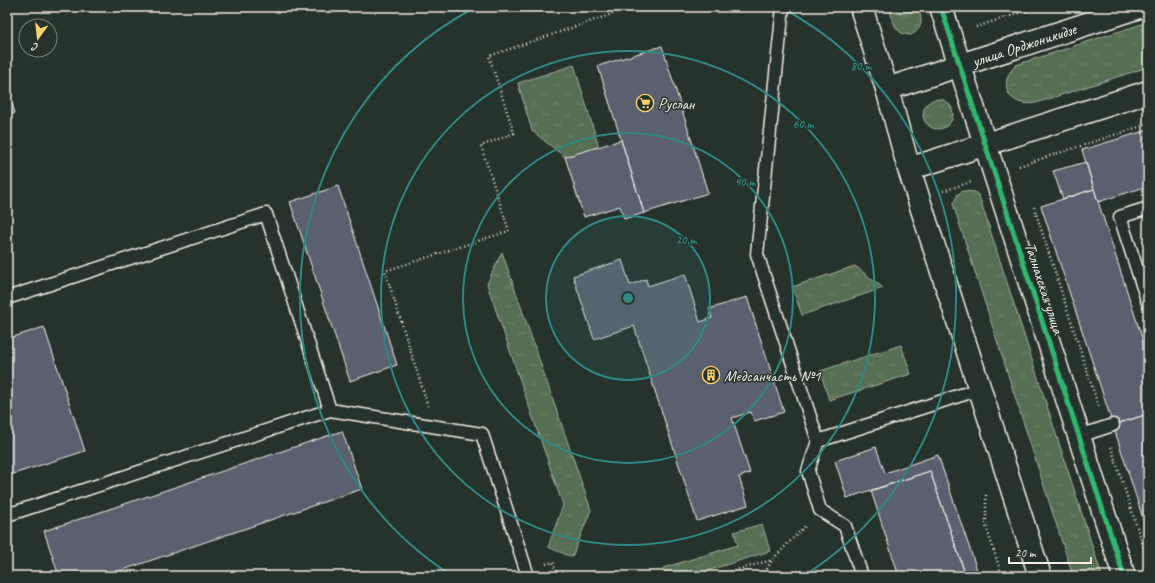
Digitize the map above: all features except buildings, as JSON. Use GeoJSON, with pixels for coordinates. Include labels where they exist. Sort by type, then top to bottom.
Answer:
{"type":"FeatureCollection","features":[{"type":"Feature","properties":{"kind":"street"},"geometry":{"type":"LineString","coordinates":[[861,7],[887,89],[909,169],[1040,576]]}},
{"type":"Feature","properties":{"kind":"street","name":"Талнахская улица"},"geometry":{"type":"LineString","coordinates":[[941,7],[1124,576]]}},
{"type":"Feature","properties":{"kind":"street","name":"улица Орджоникидзе"},"geometry":{"type":"LineString","coordinates":[[887,89],[1139,7]]}},
{"type":"Feature","properties":{"kind":"street"},"geometry":{"type":"LineString","coordinates":[[909,169],[1148,92]]}},
{"type":"Feature","properties":{"kind":"lane"},"geometry":{"type":"LineString","coordinates":[[782,7],[757,254],[818,441],[808,471],[820,510],[846,526],[862,576]]}},
{"type":"Feature","properties":{"kind":"lane"},"geometry":{"type":"LineString","coordinates":[[1148,208],[1120,217],[1148,303]]}},
{"type":"Feature","properties":{"kind":"lane"},"geometry":{"type":"LineString","coordinates":[[7,298],[266,214],[330,410]]}},
{"type":"Feature","properties":{"kind":"lane"},"geometry":{"type":"LineString","coordinates":[[818,441],[980,389]]}},
{"type":"Feature","properties":{"kind":"lane"},"geometry":{"type":"LineString","coordinates":[[7,515],[330,410],[482,434],[528,576]]}},
{"type":"Feature","properties":{"kind":"lane"},"geometry":{"type":"LineString","coordinates":[[1079,436],[1109,427]]}},
{"type":"Feature","properties":{"kind":"path"},"geometry":{"type":"LineString","coordinates":[[435,427],[385,271],[509,231],[481,146],[514,133],[489,56],[633,7]]}},
{"type":"Feature","properties":{"kind":"path"},"geometry":{"type":"LineString","coordinates":[[976,27],[1038,7]]}},
{"type":"Feature","properties":{"kind":"path"},"geometry":{"type":"LineString","coordinates":[[919,198],[1148,124]]}},
{"type":"Feature","properties":{"kind":"path"},"geometry":{"type":"LineString","coordinates":[[1021,166],[1023,173]]}},
{"type":"Feature","properties":{"kind":"path"},"geometry":{"type":"LineString","coordinates":[[1033,203],[1109,427],[1148,561]]}},
{"type":"Feature","properties":{"kind":"path"},"geometry":{"type":"LineString","coordinates":[[763,576],[772,560],[820,510]]}},
{"type":"Feature","properties":{"kind":"path"},"geometry":{"type":"LineString","coordinates":[[716,576],[772,560]]}},
{"type":"Feature","properties":{"kind":"path"},"geometry":{"type":"LineString","coordinates":[[553,562],[557,576]]}},
{"type":"Feature","properties":{"kind":"green space"},"geometry":{"type":"Polygon","coordinates":[[[889,7],[918,7],[921,23],[918,30],[911,35],[905,34],[898,30],[893,22],[889,7]]]}},
{"type":"Feature","properties":{"kind":"green space"},"geometry":{"type":"Polygon","coordinates":[[[1148,22],[1148,67],[1036,103],[1027,104],[1019,102],[1008,93],[1006,87],[1007,80],[1010,72],[1016,65],[1148,22]]]}},
{"type":"Feature","properties":{"kind":"green space"},"geometry":{"type":"Polygon","coordinates":[[[574,65],[599,147],[565,157],[532,131],[518,83],[574,65]]]}},
{"type":"Feature","properties":{"kind":"green space"},"geometry":{"type":"Polygon","coordinates":[[[938,99],[944,100],[952,108],[952,120],[944,128],[938,129],[932,128],[924,120],[923,114],[924,108],[932,100],[938,99]]]}},
{"type":"Feature","properties":{"kind":"green space"},"geometry":{"type":"Polygon","coordinates":[[[963,191],[975,192],[979,196],[1102,576],[1073,576],[953,204],[958,194],[963,191]]]}},
{"type":"Feature","properties":{"kind":"green space"},"geometry":{"type":"Polygon","coordinates":[[[502,252],[591,510],[572,557],[548,547],[563,505],[487,284],[502,252]]]}},
{"type":"Feature","properties":{"kind":"green space"},"geometry":{"type":"Polygon","coordinates":[[[855,266],[883,288],[802,315],[792,287],[855,266]]]}},
{"type":"Feature","properties":{"kind":"green space"},"geometry":{"type":"Polygon","coordinates":[[[901,345],[911,374],[829,400],[820,371],[901,345]]]}},
{"type":"Feature","properties":{"kind":"green space"},"geometry":{"type":"Polygon","coordinates":[[[762,524],[770,551],[691,576],[665,576],[663,568],[738,545],[734,532],[762,524]]]}},
{"type":"Feature","properties":{"kind":"cycle path"},"geometry":{"type":"LineString","coordinates":[[941,7],[1124,576]]}},
{"type":"Feature","properties":{"kind":"place","name":"Руслан"},"geometry":{"type":"Point","coordinates":[645,103]}},
{"type":"Feature","properties":{"kind":"place","name":"Медсанчасть №1"},"geometry":{"type":"Point","coordinates":[711,375]}}]}
